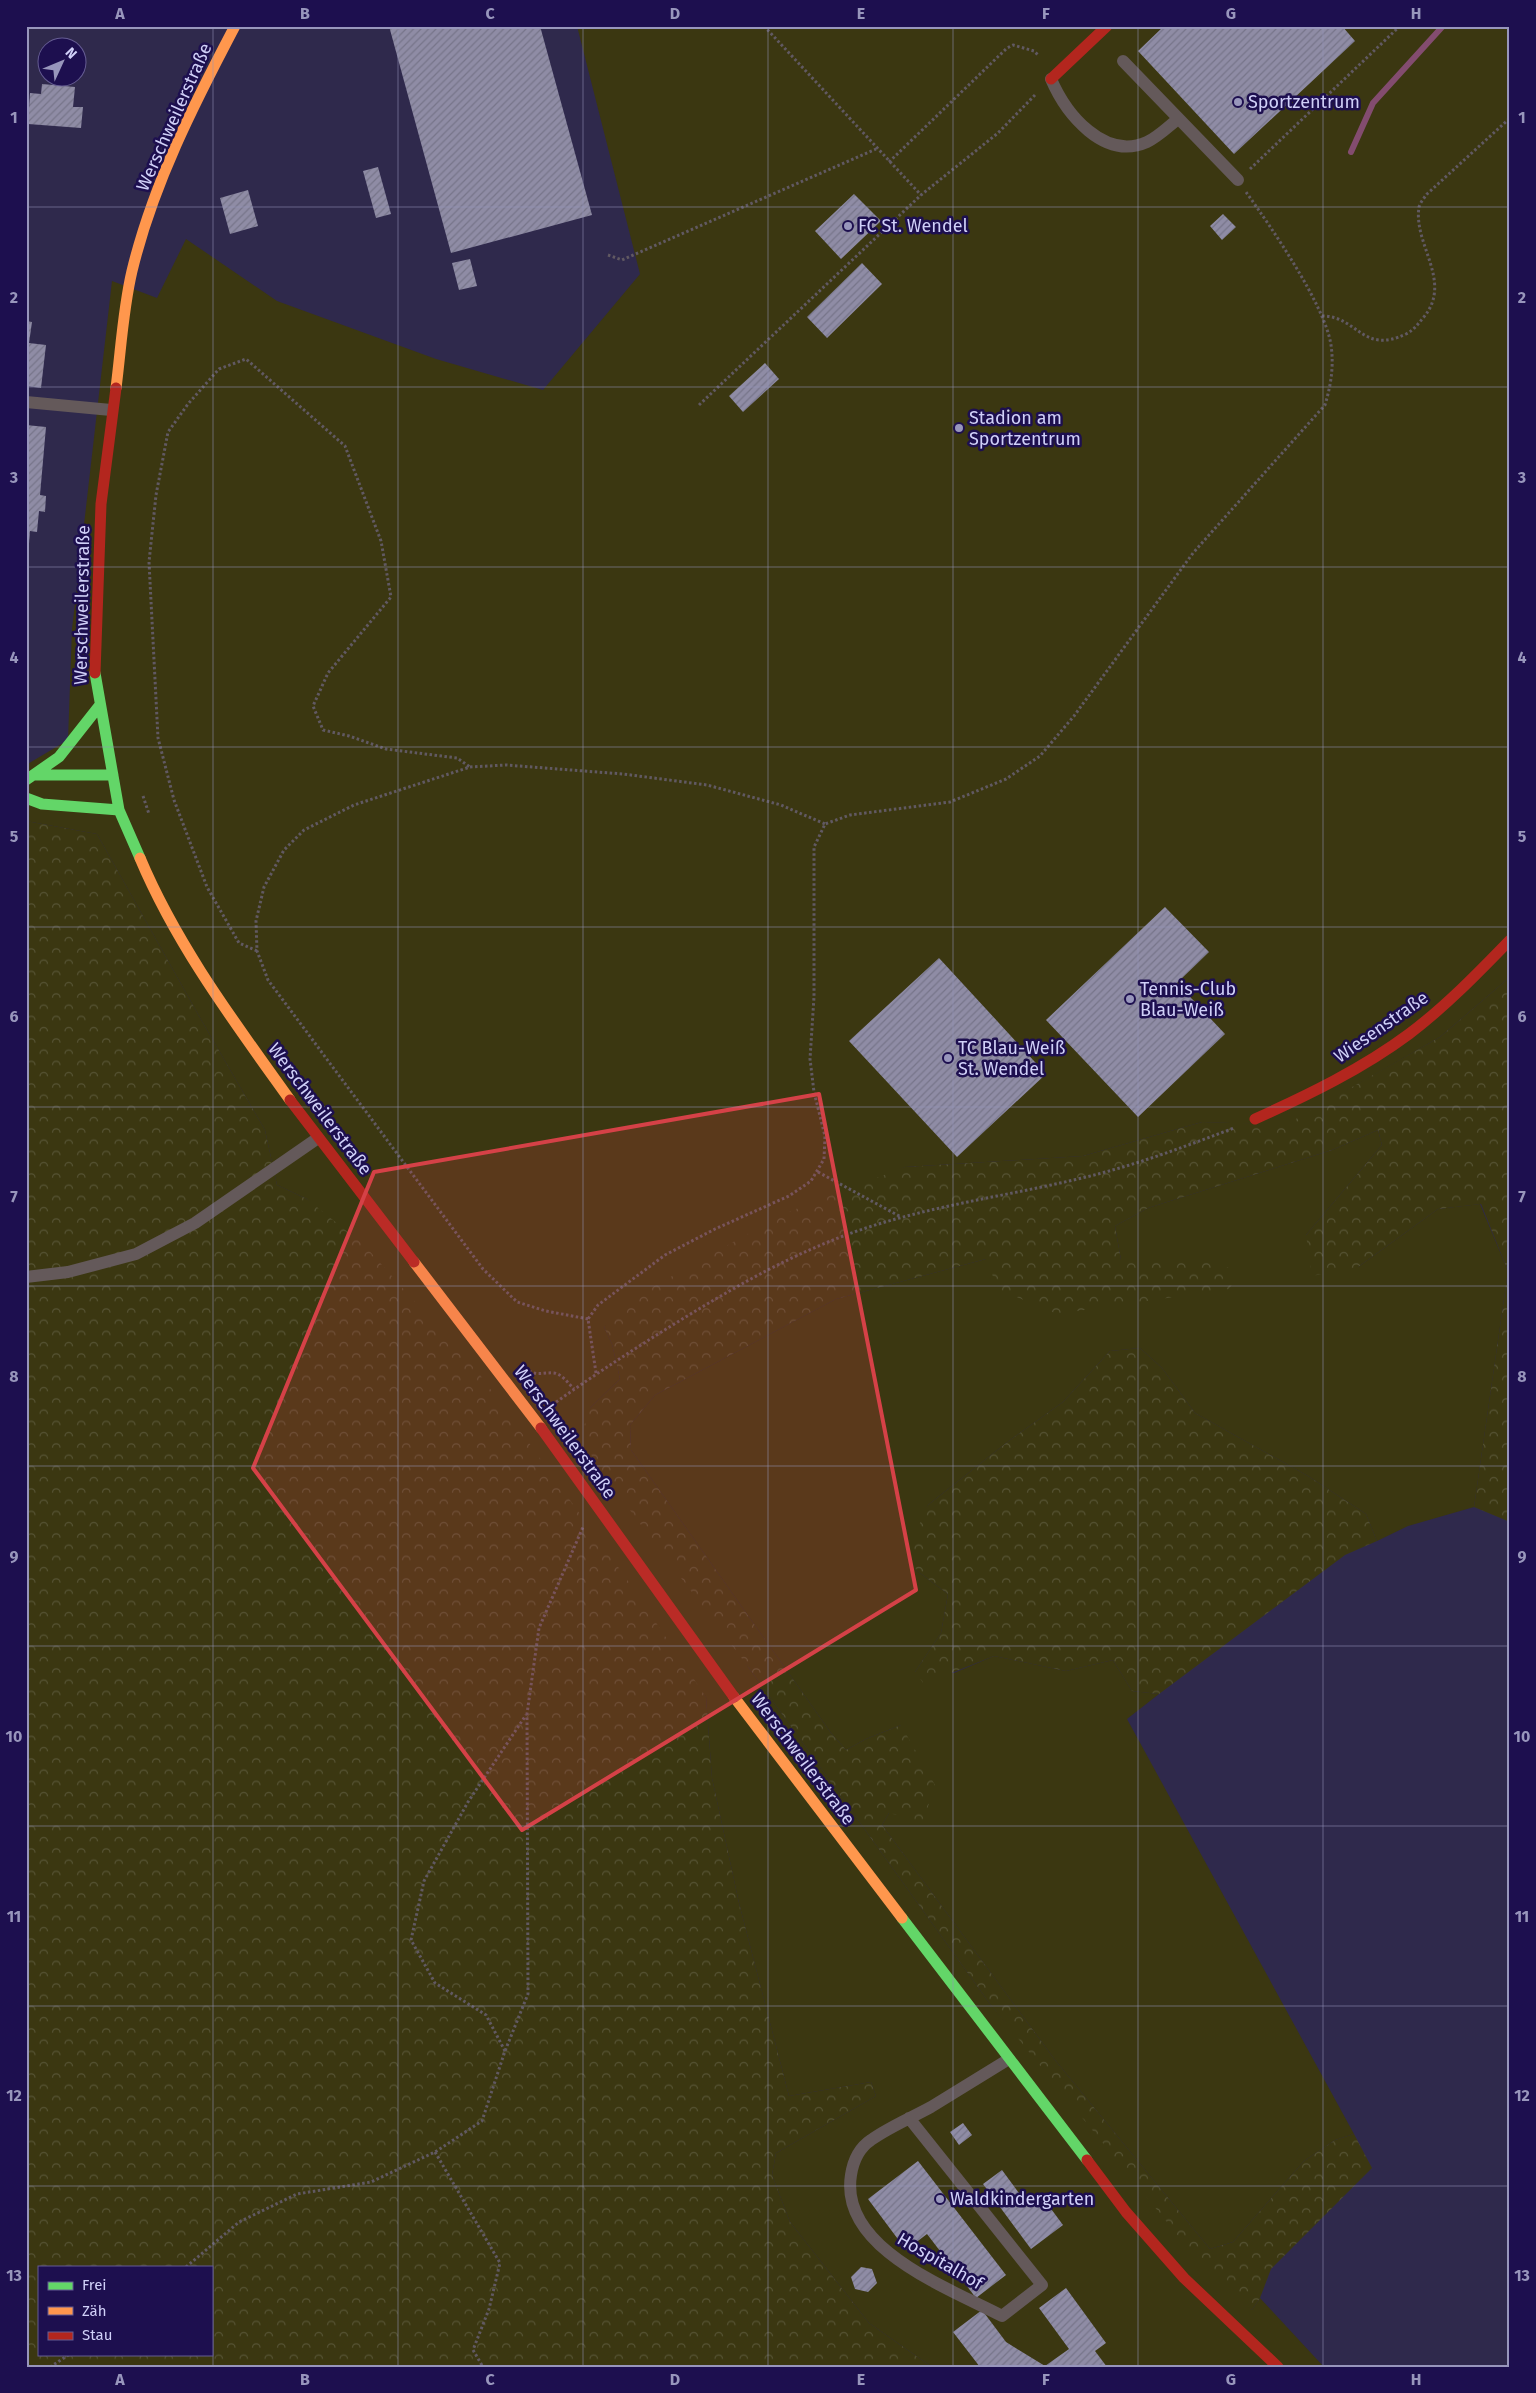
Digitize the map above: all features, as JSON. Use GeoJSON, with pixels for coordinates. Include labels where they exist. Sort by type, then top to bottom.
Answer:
{"type":"FeatureCollection","features":[{"type":"Feature","properties":{"kind":"main road","name":"Werschweilerstraße"},"geometry":{"type":"LineString","coordinates":[[235,26],[202,87],[164,171],[158,189],[132,271],[111,410],[101,504],[95,673],[119,810],[145,871],[176,934],[242,1033],[318,1138],[534,1418],[735,1699],[1126,2212],[1184,2278],[1278,2367]]}},
{"type":"Feature","properties":{"kind":"main road"},"geometry":{"type":"LineString","coordinates":[[1051,79],[1107,26]]}},
{"type":"Feature","properties":{"kind":"main road"},"geometry":{"type":"LineString","coordinates":[[31,777],[59,757],[100,705]]}},
{"type":"Feature","properties":{"kind":"main road"},"geometry":{"type":"LineString","coordinates":[[31,777],[113,775]]}},
{"type":"Feature","properties":{"kind":"main road"},"geometry":{"type":"LineString","coordinates":[[26,798],[42,804],[119,810]]}},
{"type":"Feature","properties":{"kind":"main road","name":"Wiesenstraße"},"geometry":{"type":"LineString","coordinates":[[1255,1119],[1316,1092],[1409,1034],[1463,989],[1510,940]]}},
{"type":"Feature","properties":{"kind":"lane"},"geometry":{"type":"LineString","coordinates":[[1123,61],[1238,180]]}},
{"type":"Feature","properties":{"kind":"lane"},"geometry":{"type":"LineString","coordinates":[[1051,79],[1057,94],[1069,110],[1090,132],[1109,144],[1131,147],[1149,142],[1178,119]]}},
{"type":"Feature","properties":{"kind":"lane"},"geometry":{"type":"LineString","coordinates":[[26,402],[111,410]]}},
{"type":"Feature","properties":{"kind":"lane"},"geometry":{"type":"LineString","coordinates":[[26,1277],[68,1272],[136,1254],[195,1223],[318,1138]]}},
{"type":"Feature","properties":{"kind":"lane","name":"Hospitalhof"},"geometry":{"type":"LineString","coordinates":[[909,2118],[1042,2285],[1002,2316],[905,2265],[878,2244],[866,2230],[853,2206],[850,2183],[854,2161],[869,2140],[1009,2059]]}},
{"type":"Feature","properties":{"kind":"path"},"geometry":{"type":"LineString","coordinates":[[764,26],[888,162],[921,195]]}},
{"type":"Feature","properties":{"kind":"path"},"geometry":{"type":"LineString","coordinates":[[1238,180],[1400,26]]}},
{"type":"Feature","properties":{"kind":"path"},"geometry":{"type":"LineString","coordinates":[[699,405],[921,195],[998,133],[1051,79],[1045,62],[1034,51],[1013,45],[1007,48],[888,162]]}},
{"type":"Feature","properties":{"kind":"path"},"geometry":{"type":"LineString","coordinates":[[1322,316],[1332,316],[1371,339],[1391,341],[1412,331],[1429,311],[1436,288],[1420,224],[1419,206],[1427,194],[1510,118]]}},
{"type":"Feature","properties":{"kind":"path"},"geometry":{"type":"LineString","coordinates":[[608,255],[622,260],[876,148]]}},
{"type":"Feature","properties":{"kind":"path"},"geometry":{"type":"LineString","coordinates":[[588,1318],[546,1311],[517,1302],[483,1269],[268,980],[257,951],[256,921],[264,887],[284,850],[304,830],[354,806],[470,767],[506,764],[623,774],[707,785],[781,805],[825,824],[850,815],[950,802],[1006,778],[1040,756],[1074,716],[1193,554],[1325,405],[1332,384],[1331,345],[1322,316],[1259,210]]}},
{"type":"Feature","properties":{"kind":"path"},"geometry":{"type":"LineString","coordinates":[[257,951],[239,942],[207,887],[174,800],[158,738],[149,562],[156,495],[168,432],[219,369],[246,359],[345,446],[381,541],[391,597],[328,673],[313,706],[323,730],[349,736],[386,750],[457,758],[470,767]]}},
{"type":"Feature","properties":{"kind":"path"},"geometry":{"type":"LineString","coordinates":[[142,795],[152,822]]}},
{"type":"Feature","properties":{"kind":"path"},"geometry":{"type":"LineString","coordinates":[[596,1373],[588,1318],[598,1306],[665,1255],[715,1229],[789,1196],[811,1181],[824,1160],[825,1136],[814,1092],[810,1059],[814,997],[814,847],[825,824]]}},
{"type":"Feature","properties":{"kind":"path"},"geometry":{"type":"LineString","coordinates":[[534,1418],[596,1373],[730,1289],[795,1255],[866,1228],[902,1217],[1098,1174],[1190,1145],[1255,1119]]}},
{"type":"Feature","properties":{"kind":"path"},"geometry":{"type":"LineString","coordinates":[[818,1172],[902,1217]]}},
{"type":"Feature","properties":{"kind":"path"},"geometry":{"type":"LineString","coordinates":[[526,1368],[531,1372],[541,1374],[554,1373],[561,1375],[574,1389]]}},
{"type":"Feature","properties":{"kind":"path"},"geometry":{"type":"LineString","coordinates":[[187,2266],[239,2222],[297,2194],[371,2182],[435,2152],[482,2121],[504,2050],[528,1994],[527,1714],[539,1628],[594,1502]]}},
{"type":"Feature","properties":{"kind":"path"},"geometry":{"type":"LineString","coordinates":[[504,2050],[486,2015],[435,1983],[410,1940],[424,1881],[468,1802],[527,1714]]}},
{"type":"Feature","properties":{"kind":"path"},"geometry":{"type":"LineString","coordinates":[[435,2152],[500,2263],[489,2309],[473,2350],[483,2367]]}},
{"type":"Feature","properties":{"kind":"path"},"geometry":{"type":"LineString","coordinates":[[50,2367],[67,2356]]}},
{"type":"Feature","properties":{"kind":"highlighted area"},"geometry":{"type":"Polygon","coordinates":[[[819,1094],[916,1590],[522,1830],[253,1468],[374,1172],[819,1094]]]}},
{"type":"Feature","properties":{"kind":"green space"},"geometry":{"type":"Polygon","coordinates":[[[577,26],[1510,26],[1510,977],[1440,1037],[1287,1125],[1202,1122],[1083,1156],[905,1167],[604,1327],[612,1344],[620,1379],[590,1408],[749,1668],[990,2004],[1252,2310],[1260,2298],[1324,2367],[932,2367],[869,2323],[790,2222],[772,2175],[776,2153],[876,2096],[871,2082],[789,2096],[739,1903],[712,1778],[706,1697],[307,1199],[277,1185],[265,1130],[97,834],[26,821],[26,765],[68,740],[72,629],[112,281],[157,298],[186,239],[277,301],[436,359],[543,390],[640,274],[577,26]]]}},
{"type":"Feature","properties":{"kind":"green space"},"geometry":{"type":"Polygon","coordinates":[[[26,821],[97,834],[265,1130],[277,1185],[307,1199],[365,1246],[478,1372],[626,1578],[706,1697],[712,1778],[739,1903],[789,2096],[871,2082],[876,2096],[776,2153],[772,2175],[790,2222],[869,2323],[932,2367],[26,2367],[26,821]]]}},
{"type":"Feature","properties":{"kind":"green space"},"geometry":{"type":"Polygon","coordinates":[[[1510,977],[1510,1522],[1474,1507],[1508,1271],[1481,1204],[1438,1209],[1358,1267],[1312,1276],[1306,1235],[1382,1145],[1378,1130],[1332,1150],[1148,1208],[1115,1226],[1121,1260],[1198,1260],[1241,1271],[1229,1289],[1057,1314],[998,1289],[986,1259],[836,1299],[655,1395],[630,1425],[631,1450],[831,1733],[846,1750],[866,1739],[901,1725],[935,1785],[923,1822],[889,1813],[882,1825],[1055,2060],[1210,2249],[1233,2242],[1304,2161],[1335,2140],[1354,2134],[1372,2168],[1271,2269],[1260,2298],[1252,2310],[1200,2263],[990,2004],[749,1668],[598,1468],[581,1435],[590,1408],[620,1379],[612,1344],[604,1327],[640,1294],[783,1214],[905,1167],[1083,1156],[1202,1122],[1287,1124],[1440,1037],[1510,977]]]}},
{"type":"Feature","properties":{"kind":"green space"},"geometry":{"type":"Polygon","coordinates":[[[1378,1130],[1382,1145],[1306,1235],[1358,1267],[1438,1209],[1480,1204],[1508,1271],[1474,1507],[1408,1526],[1377,1541],[1366,1514],[1308,1476],[1195,1413],[1162,1368],[1140,1348],[1110,1351],[1063,1402],[1010,1440],[928,1505],[916,1570],[948,1594],[941,1633],[915,1672],[954,1673],[994,1656],[1066,1671],[1113,1660],[1132,1691],[1159,1694],[1127,1719],[1354,2134],[1335,2140],[1304,2161],[1233,2242],[1210,2249],[1055,2060],[882,1825],[889,1813],[901,1725],[866,1739],[846,1750],[831,1733],[631,1450],[630,1425],[655,1395],[836,1299],[986,1259],[1121,1260],[1115,1226],[1148,1208],[1332,1150],[1378,1130]]]}},
{"type":"Feature","properties":{"kind":"green space"},"geometry":{"type":"Polygon","coordinates":[[[1140,1348],[1162,1368],[1195,1413],[1308,1476],[1366,1514],[1377,1541],[1345,1555],[1159,1694],[1132,1691],[1113,1660],[1066,1671],[994,1656],[924,1684],[915,1672],[941,1633],[948,1594],[916,1570],[910,1546],[928,1505],[1010,1440],[1063,1402],[1110,1351],[1140,1348]]]}},
{"type":"Feature","properties":{"kind":"building"},"geometry":{"type":"Polygon","coordinates":[[[389,26],[540,26],[592,215],[451,253],[389,26]]]}},
{"type":"Feature","properties":{"kind":"building","name":"Sportzentrum"},"geometry":{"type":"Polygon","coordinates":[[[1164,26],[1342,26],[1355,41],[1234,154],[1138,51],[1164,26]]]}},
{"type":"Feature","properties":{"kind":"building"},"geometry":{"type":"Polygon","coordinates":[[[42,88],[75,88],[73,107],[83,107],[81,128],[28,124],[30,93],[41,94],[42,88]]]}},
{"type":"Feature","properties":{"kind":"building"},"geometry":{"type":"Polygon","coordinates":[[[378,167],[391,214],[376,218],[363,171],[378,167]]]}},
{"type":"Feature","properties":{"kind":"building"},"geometry":{"type":"Polygon","coordinates":[[[248,190],[258,226],[230,234],[220,198],[248,190]]]}},
{"type":"Feature","properties":{"kind":"building","name":"FC St. Wendel"},"geometry":{"type":"Polygon","coordinates":[[[854,194],[881,221],[841,259],[815,231],[854,194]]]}},
{"type":"Feature","properties":{"kind":"building"},"geometry":{"type":"Polygon","coordinates":[[[1223,214],[1236,227],[1222,240],[1210,226],[1223,214]]]}},
{"type":"Feature","properties":{"kind":"building"},"geometry":{"type":"Polygon","coordinates":[[[470,259],[477,286],[459,290],[452,263],[470,259]]]}},
{"type":"Feature","properties":{"kind":"building"},"geometry":{"type":"Polygon","coordinates":[[[862,263],[882,284],[827,338],[807,317],[862,263]]]}},
{"type":"Feature","properties":{"kind":"building"},"geometry":{"type":"Polygon","coordinates":[[[26,321],[32,322],[29,343],[46,345],[41,388],[26,386],[26,321]]]}},
{"type":"Feature","properties":{"kind":"building"},"geometry":{"type":"Polygon","coordinates":[[[765,363],[779,379],[743,412],[729,396],[765,363]]]}},
{"type":"Feature","properties":{"kind":"building"},"geometry":{"type":"Polygon","coordinates":[[[26,425],[46,427],[40,495],[46,496],[45,512],[39,511],[37,532],[30,531],[28,556],[26,425]]]}},
{"type":"Feature","properties":{"kind":"building","name":"Tennis-Club Blau-Weiß"},"geometry":{"type":"Polygon","coordinates":[[[1165,907],[1209,952],[1177,983],[1225,1034],[1138,1117],[1046,1020],[1165,907]]]}},
{"type":"Feature","properties":{"kind":"building","name":"TC Blau-Weiß St. Wendel"},"geometry":{"type":"Polygon","coordinates":[[[939,958],[1046,1074],[957,1157],[849,1041],[939,958]]]}},
{"type":"Feature","properties":{"kind":"building"},"geometry":{"type":"Polygon","coordinates":[[[963,2123],[972,2135],[959,2145],[950,2132],[963,2123]]]}},
{"type":"Feature","properties":{"kind":"building"},"geometry":{"type":"Polygon","coordinates":[[[918,2161],[1006,2275],[976,2298],[927,2234],[906,2250],[868,2199],[918,2161]]]}},
{"type":"Feature","properties":{"kind":"building"},"geometry":{"type":"Polygon","coordinates":[[[1002,2170],[1027,2204],[1040,2194],[1063,2225],[1031,2249],[983,2184],[1002,2170]]]}},
{"type":"Feature","properties":{"kind":"building"},"geometry":{"type":"Polygon","coordinates":[[[861,2267],[872,2269],[877,2283],[868,2292],[855,2289],[851,2277],[861,2267]]]}},
{"type":"Feature","properties":{"kind":"building"},"geometry":{"type":"Polygon","coordinates":[[[1066,2288],[1106,2343],[1095,2351],[1107,2367],[980,2367],[953,2332],[982,2310],[1006,2342],[1045,2366],[1069,2349],[1039,2308],[1066,2288]]]}},
{"type":"Feature","properties":{"kind":"waterway"},"geometry":{"type":"LineString","coordinates":[[1351,152],[1373,103],[1443,26]]}},
{"type":"Feature","properties":{"kind":"traffic: fast"},"geometry":{"type":"LineString","coordinates":[[95,673],[119,810],[140,858]]}},
{"type":"Feature","properties":{"kind":"traffic: fast"},"geometry":{"type":"LineString","coordinates":[[26,780],[59,757],[100,705]]}},
{"type":"Feature","properties":{"kind":"traffic: fast"},"geometry":{"type":"LineString","coordinates":[[35,775],[113,775]]}},
{"type":"Feature","properties":{"kind":"traffic: fast"},"geometry":{"type":"LineString","coordinates":[[26,798],[42,804],[119,810]]}},
{"type":"Feature","properties":{"kind":"traffic: fast"},"geometry":{"type":"LineString","coordinates":[[902,1918],[1087,2160]]}},
{"type":"Feature","properties":{"kind":"traffic: slow"},"geometry":{"type":"LineString","coordinates":[[116,388],[129,285],[151,207],[176,145],[235,26]]}},
{"type":"Feature","properties":{"kind":"traffic: slow"},"geometry":{"type":"LineString","coordinates":[[140,858],[155,891],[189,953],[228,1013],[290,1100]]}},
{"type":"Feature","properties":{"kind":"traffic: slow"},"geometry":{"type":"LineString","coordinates":[[414,1262],[541,1428]]}},
{"type":"Feature","properties":{"kind":"traffic: slow"},"geometry":{"type":"LineString","coordinates":[[734,1697],[902,1918]]}},
{"type":"Feature","properties":{"kind":"traffic: jam"},"geometry":{"type":"LineString","coordinates":[[1051,79],[1107,26]]}},
{"type":"Feature","properties":{"kind":"traffic: jam"},"geometry":{"type":"LineString","coordinates":[[95,673],[101,504],[116,388]]}},
{"type":"Feature","properties":{"kind":"traffic: jam"},"geometry":{"type":"LineString","coordinates":[[1255,1119],[1334,1081],[1391,1047],[1449,1001],[1510,940]]}},
{"type":"Feature","properties":{"kind":"traffic: jam"},"geometry":{"type":"LineString","coordinates":[[290,1100],[414,1262]]}},
{"type":"Feature","properties":{"kind":"traffic: jam"},"geometry":{"type":"LineString","coordinates":[[541,1428],[734,1697]]}},
{"type":"Feature","properties":{"kind":"traffic: jam"},"geometry":{"type":"LineString","coordinates":[[1087,2160],[1126,2212],[1184,2278],[1278,2367]]}},
{"type":"Feature","properties":{"kind":"place","name":"Sportzentrum"},"geometry":{"type":"Point","coordinates":[1238,102]}},
{"type":"Feature","properties":{"kind":"place","name":"FC St. Wendel"},"geometry":{"type":"Point","coordinates":[848,226]}},
{"type":"Feature","properties":{"kind":"place","name":"Stadion am Sportzentrum"},"geometry":{"type":"Point","coordinates":[959,428]}},
{"type":"Feature","properties":{"kind":"place","name":"Tennis-Club Blau-Weiß"},"geometry":{"type":"Point","coordinates":[1130,999]}},
{"type":"Feature","properties":{"kind":"place","name":"TC Blau-Weiß St. Wendel"},"geometry":{"type":"Point","coordinates":[948,1058]}},
{"type":"Feature","properties":{"kind":"place","name":"Waldkindergarten"},"geometry":{"type":"Point","coordinates":[940,2199]}}]}
